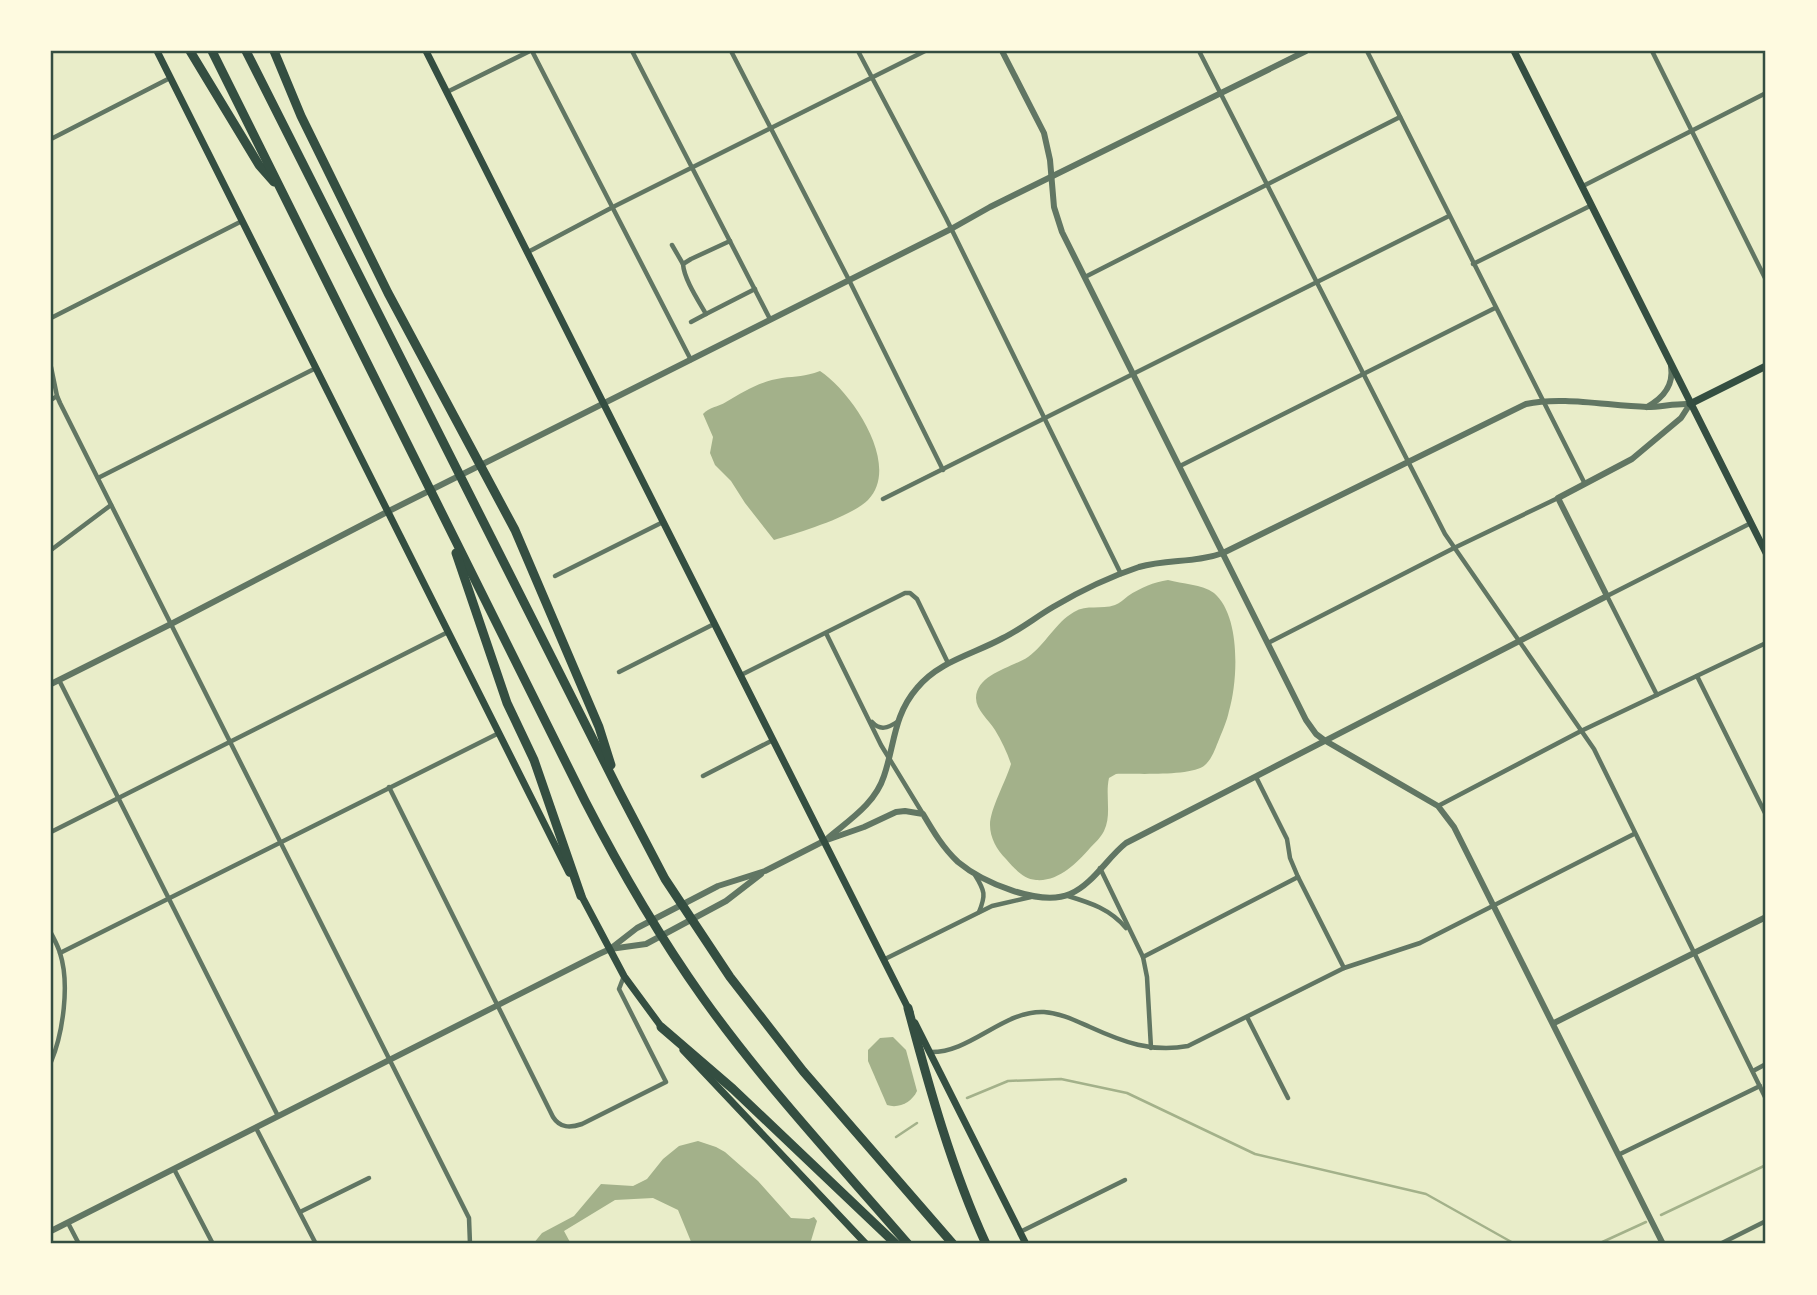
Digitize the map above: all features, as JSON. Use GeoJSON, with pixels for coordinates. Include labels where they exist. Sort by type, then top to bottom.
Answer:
{"type":"FeatureCollection","features":[{"type":"Feature","properties":{"kind":"highway"},"geometry":{"type":"LineString","coordinates":[[190,51],[260,165],[282,191]]}},
{"type":"Feature","properties":{"kind":"highway"},"geometry":{"type":"LineString","coordinates":[[212,51],[585,802],[636,895],[703,998],[767,1081],[908,1244]]}},
{"type":"Feature","properties":{"kind":"highway"},"geometry":{"type":"LineString","coordinates":[[246,51],[665,879],[706,942],[795,1062],[953,1244]]}},
{"type":"Feature","properties":{"kind":"highway"},"geometry":{"type":"LineString","coordinates":[[274,51],[301,116],[388,293],[491,483],[531,567],[594,715],[620,793]]}},
{"type":"Feature","properties":{"kind":"highway"},"geometry":{"type":"LineString","coordinates":[[444,519],[507,703],[538,771],[581,895]]}},
{"type":"Feature","properties":{"kind":"highway"},"geometry":{"type":"LineString","coordinates":[[908,1008],[968,1206],[986,1244]]}},
{"type":"Feature","properties":{"kind":"highway"},"geometry":{"type":"LineString","coordinates":[[661,1027],[733,1089],[897,1244]]}},
{"type":"Feature","properties":{"kind":"main road"},"geometry":{"type":"LineString","coordinates":[[157,51],[387,512],[624,975],[661,1027],[866,1244]]}},
{"type":"Feature","properties":{"kind":"main road"},"geometry":{"type":"LineString","coordinates":[[426,51],[1026,1244]]}},
{"type":"Feature","properties":{"kind":"main road"},"geometry":{"type":"LineString","coordinates":[[1514,51],[1766,553]]}},
{"type":"Feature","properties":{"kind":"main road"},"geometry":{"type":"LineString","coordinates":[[1690,404],[1766,366]]}},
{"type":"Feature","properties":{"kind":"street"},"geometry":{"type":"LineString","coordinates":[[447,92],[531,51],[691,360]]}},
{"type":"Feature","properties":{"kind":"street"},"geometry":{"type":"LineString","coordinates":[[632,51],[771,319]]}},
{"type":"Feature","properties":{"kind":"street"},"geometry":{"type":"LineString","coordinates":[[731,51],[943,470]]}},
{"type":"Feature","properties":{"kind":"street"},"geometry":{"type":"LineString","coordinates":[[858,51],[951,229],[1121,574]]}},
{"type":"Feature","properties":{"kind":"street"},"geometry":{"type":"LineString","coordinates":[[528,252],[612,207],[925,51]]}},
{"type":"Feature","properties":{"kind":"street"},"geometry":{"type":"LineString","coordinates":[[1002,51],[1044,133],[1051,160],[1057,220],[1306,720],[1324,740],[1438,806],[1454,827],[1663,1244]]}},
{"type":"Feature","properties":{"kind":"street"},"geometry":{"type":"LineString","coordinates":[[1199,51],[1445,534],[1520,640],[1603,768],[1766,1099]]}},
{"type":"Feature","properties":{"kind":"street"},"geometry":{"type":"LineString","coordinates":[[51,684],[951,229],[990,206],[1306,51]]}},
{"type":"Feature","properties":{"kind":"street"},"geometry":{"type":"LineString","coordinates":[[1367,51],[1585,484]]}},
{"type":"Feature","properties":{"kind":"street"},"geometry":{"type":"LineString","coordinates":[[1652,51],[1766,280]]}},
{"type":"Feature","properties":{"kind":"street"},"geometry":{"type":"LineString","coordinates":[[51,139],[171,77]]}},
{"type":"Feature","properties":{"kind":"street"},"geometry":{"type":"LineString","coordinates":[[1583,186],[1766,93]]}},
{"type":"Feature","properties":{"kind":"street"},"geometry":{"type":"LineString","coordinates":[[1084,277],[1399,117]]}},
{"type":"Feature","properties":{"kind":"street"},"geometry":{"type":"LineString","coordinates":[[1474,264],[1592,205]]}},
{"type":"Feature","properties":{"kind":"street"},"geometry":{"type":"LineString","coordinates":[[883,499],[1449,216]]}},
{"type":"Feature","properties":{"kind":"street"},"geometry":{"type":"LineString","coordinates":[[51,318],[242,221]]}},
{"type":"Feature","properties":{"kind":"street"},"geometry":{"type":"LineString","coordinates":[[683,264],[730,241]]}},
{"type":"Feature","properties":{"kind":"street"},"geometry":{"type":"LineString","coordinates":[[672,245],[706,314]]}},
{"type":"Feature","properties":{"kind":"street"},"geometry":{"type":"LineString","coordinates":[[691,321],[755,289]]}},
{"type":"Feature","properties":{"kind":"street"},"geometry":{"type":"LineString","coordinates":[[1180,466],[1496,308]]}},
{"type":"Feature","properties":{"kind":"street"},"geometry":{"type":"LineString","coordinates":[[1646,407],[1662,397],[1667,390],[1672,374],[1671,364]]}},
{"type":"Feature","properties":{"kind":"street"},"geometry":{"type":"LineString","coordinates":[[51,368],[57,396],[469,1218],[470,1244]]}},
{"type":"Feature","properties":{"kind":"street"},"geometry":{"type":"LineString","coordinates":[[98,478],[316,368]]}},
{"type":"Feature","properties":{"kind":"street"},"geometry":{"type":"LineString","coordinates":[[51,400],[57,396]]}},
{"type":"Feature","properties":{"kind":"street"},"geometry":{"type":"LineString","coordinates":[[824,841],[870,802],[884,778],[902,709],[918,685],[948,663],[990,645],[1070,597],[1121,574],[1154,563],[1202,559],[1223,553],[1517,408],[1543,401],[1646,407],[1690,404],[1681,418],[1639,454],[1618,467],[1268,643]]}},
{"type":"Feature","properties":{"kind":"street"},"geometry":{"type":"LineString","coordinates":[[1558,498],[1657,695]]}},
{"type":"Feature","properties":{"kind":"street"},"geometry":{"type":"LineString","coordinates":[[51,550],[111,505]]}},
{"type":"Feature","properties":{"kind":"street"},"geometry":{"type":"LineString","coordinates":[[555,576],[664,522]]}},
{"type":"Feature","properties":{"kind":"street"},"geometry":{"type":"LineString","coordinates":[[1067,896],[1079,889],[1126,843],[1751,523]]}},
{"type":"Feature","properties":{"kind":"street"},"geometry":{"type":"LineString","coordinates":[[741,675],[900,594],[910,593],[917,599],[948,663]]}},
{"type":"Feature","properties":{"kind":"street"},"geometry":{"type":"LineString","coordinates":[[619,672],[715,624]]}},
{"type":"Feature","properties":{"kind":"street"},"geometry":{"type":"LineString","coordinates":[[51,832],[449,632]]}},
{"type":"Feature","properties":{"kind":"street"},"geometry":{"type":"LineString","coordinates":[[826,633],[881,745],[936,837],[949,853],[974,874],[997,885],[1032,896]]}},
{"type":"Feature","properties":{"kind":"street"},"geometry":{"type":"LineString","coordinates":[[1438,806],[1581,731],[1766,643]]}},
{"type":"Feature","properties":{"kind":"street"},"geometry":{"type":"LineString","coordinates":[[1697,676],[1766,815]]}},
{"type":"Feature","properties":{"kind":"street"},"geometry":{"type":"LineString","coordinates":[[59,680],[278,1116]]}},
{"type":"Feature","properties":{"kind":"street"},"geometry":{"type":"LineString","coordinates":[[867,715],[879,727],[890,727],[897,722]]}},
{"type":"Feature","properties":{"kind":"street"},"geometry":{"type":"LineString","coordinates":[[60,953],[499,732]]}},
{"type":"Feature","properties":{"kind":"street"},"geometry":{"type":"LineString","coordinates":[[703,776],[774,740]]}},
{"type":"Feature","properties":{"kind":"street"},"geometry":{"type":"LineString","coordinates":[[1255,776],[1287,839],[1290,858],[1298,877],[1344,968]]}},
{"type":"Feature","properties":{"kind":"street"},"geometry":{"type":"LineString","coordinates":[[389,787],[553,1117],[556,1122],[568,1127],[582,1124],[666,1082],[619,989],[624,975]]}},
{"type":"Feature","properties":{"kind":"street"},"geometry":{"type":"LineString","coordinates":[[51,1231],[611,949],[637,928],[718,886],[765,871],[824,841],[896,812],[923,814]]}},
{"type":"Feature","properties":{"kind":"street"},"geometry":{"type":"LineString","coordinates":[[929,1052],[942,1053],[1017,1017],[1047,1012],[1151,1048],[1170,1050],[1188,1046],[1344,968],[1420,943],[1634,834]]}},
{"type":"Feature","properties":{"kind":"street"},"geometry":{"type":"LineString","coordinates":[[1100,868],[1143,957],[1147,977],[1151,1048]]}},
{"type":"Feature","properties":{"kind":"street"},"geometry":{"type":"LineString","coordinates":[[611,949],[646,944],[726,901],[765,871]]}},
{"type":"Feature","properties":{"kind":"street"},"geometry":{"type":"LineString","coordinates":[[974,874],[984,893],[984,901],[978,913]]}},
{"type":"Feature","properties":{"kind":"street"},"geometry":{"type":"LineString","coordinates":[[1143,957],[1298,877]]}},
{"type":"Feature","properties":{"kind":"street"},"geometry":{"type":"LineString","coordinates":[[883,960],[992,906],[1032,896],[1067,896],[1098,905],[1118,918],[1131,933]]}},
{"type":"Feature","properties":{"kind":"street"},"geometry":{"type":"LineString","coordinates":[[1554,1023],[1766,918]]}},
{"type":"Feature","properties":{"kind":"street"},"geometry":{"type":"LineString","coordinates":[[51,933],[60,953],[64,994],[63,1013],[51,1062]]}},
{"type":"Feature","properties":{"kind":"street"},"geometry":{"type":"LineString","coordinates":[[1247,1017],[1288,1098]]}},
{"type":"Feature","properties":{"kind":"street"},"geometry":{"type":"LineString","coordinates":[[1753,1071],[1766,1065]]}},
{"type":"Feature","properties":{"kind":"street"},"geometry":{"type":"LineString","coordinates":[[1618,1154],[1760,1086]]}},
{"type":"Feature","properties":{"kind":"street"},"geometry":{"type":"LineString","coordinates":[[256,1127],[316,1244]]}},
{"type":"Feature","properties":{"kind":"street"},"geometry":{"type":"LineString","coordinates":[[174,1168],[213,1244]]}},
{"type":"Feature","properties":{"kind":"street"},"geometry":{"type":"LineString","coordinates":[[300,1212],[369,1178]]}},
{"type":"Feature","properties":{"kind":"street"},"geometry":{"type":"LineString","coordinates":[[1020,1232],[1125,1180]]}},
{"type":"Feature","properties":{"kind":"street"},"geometry":{"type":"LineString","coordinates":[[1720,1244],[1766,1221]]}},
{"type":"Feature","properties":{"kind":"street"},"geometry":{"type":"LineString","coordinates":[[68,1222],[79,1244]]}},
{"type":"Feature","properties":{"kind":"shaded area"},"geometry":{"type":"Polygon","coordinates":[[[820,371],[845,395],[868,430],[876,449],[879,468],[877,485],[868,500],[850,512],[824,524],[774,540],[731,481],[715,465],[710,453],[713,437],[703,414],[760,384],[820,371]]]}},
{"type":"Feature","properties":{"kind":"shaded area"},"geometry":{"type":"Polygon","coordinates":[[[1168,580],[1198,586],[1214,593],[1223,603],[1233,632],[1235,666],[1232,698],[1213,754],[1205,765],[1198,769],[1163,774],[1116,774],[1109,778],[1108,818],[1100,838],[1079,860],[1059,875],[1044,880],[1027,878],[1003,855],[991,835],[993,811],[1011,764],[997,734],[978,707],[978,690],[988,677],[1028,657],[1074,612],[1084,608],[1115,605],[1142,588],[1168,580]]]}},
{"type":"Feature","properties":{"kind":"shaded area"},"geometry":{"type":"Polygon","coordinates":[[[893,1037],[906,1050],[917,1091],[908,1101],[896,1106],[887,1105],[868,1061],[868,1050],[880,1038],[893,1037]]]}},
{"type":"Feature","properties":{"kind":"shaded area"},"geometry":{"type":"Polygon","coordinates":[[[698,1141],[725,1152],[758,1181],[791,1218],[814,1217],[817,1221],[810,1244],[692,1244],[678,1210],[653,1198],[615,1200],[564,1231],[571,1244],[533,1244],[542,1233],[574,1216],[601,1184],[633,1186],[647,1179],[663,1159],[679,1146],[698,1141]]]}},
{"type":"Feature","properties":{"kind":"waterway"},"geometry":{"type":"LineString","coordinates":[[967,1098],[1008,1081],[1061,1079],[1127,1093],[1255,1154],[1426,1194],[1515,1244]]}},
{"type":"Feature","properties":{"kind":"waterway"},"geometry":{"type":"LineString","coordinates":[[896,1137],[917,1123]]}},
{"type":"Feature","properties":{"kind":"waterway"},"geometry":{"type":"LineString","coordinates":[[1661,1215],[1766,1165]]}},
{"type":"Feature","properties":{"kind":"waterway"},"geometry":{"type":"LineString","coordinates":[[1598,1244],[1646,1222]]}}]}
